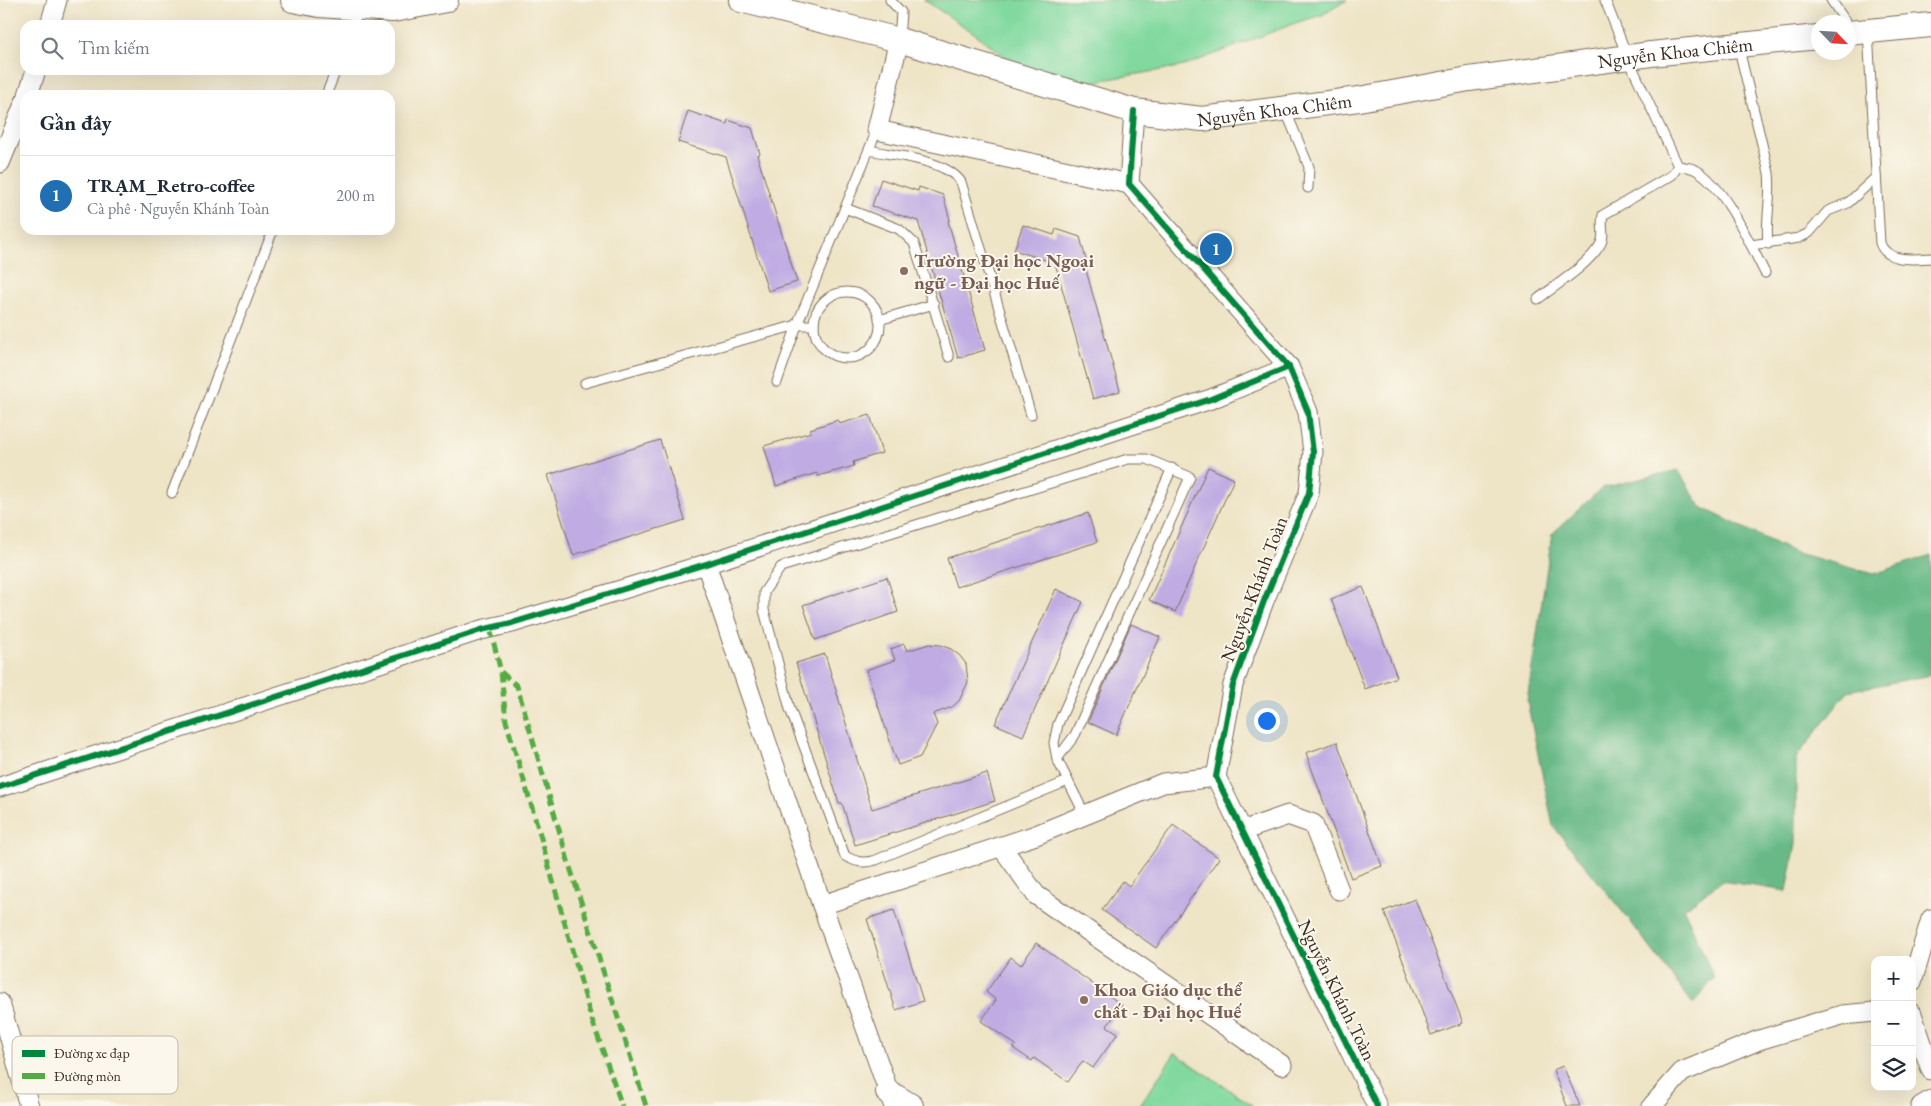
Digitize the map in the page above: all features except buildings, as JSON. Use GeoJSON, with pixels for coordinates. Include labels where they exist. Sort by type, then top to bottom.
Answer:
{"type":"FeatureCollection","features":[{"type":"Feature","properties":{"kind":"street"},"geometry":{"type":"LineString","coordinates":[[51,20],[57,0]]}},
{"type":"Feature","properties":{"kind":"street"},"geometry":{"type":"LineString","coordinates":[[293,0],[357,16],[446,0]]}},
{"type":"Feature","properties":{"kind":"street","name":"Nguyễn Khoa Chiêm"},"geometry":{"type":"LineString","coordinates":[[740,0],[899,40],[1134,110],[1202,118],[1359,99],[1469,79],[1811,37]]}},
{"type":"Feature","properties":{"kind":"street"},"geometry":{"type":"LineString","coordinates":[[1856,29],[1931,25]]}},
{"type":"Feature","properties":{"kind":"street"},"geometry":{"type":"LineString","coordinates":[[899,40],[877,130],[1129,184],[1134,110]]}},
{"type":"Feature","properties":{"kind":"street"},"geometry":{"type":"LineString","coordinates":[[30,90],[34,75]]}},
{"type":"Feature","properties":{"kind":"street"},"geometry":{"type":"LineString","coordinates":[[0,163],[20,114]]}},
{"type":"Feature","properties":{"kind":"street","name":"Nguyễn Khánh Toàn"},"geometry":{"type":"LineString","coordinates":[[1129,184],[1289,367],[1308,412],[1314,452],[1309,493],[1233,685],[1216,777],[1377,1106]]}},
{"type":"Feature","properties":{"kind":"street"},"geometry":{"type":"LineString","coordinates":[[0,787],[481,630],[512,623],[706,564],[1211,399],[1289,367]]}},
{"type":"Feature","properties":{"kind":"street"},"geometry":{"type":"LineString","coordinates":[[706,564],[822,905],[891,1099],[911,1106]]}},
{"type":"Feature","properties":{"kind":"street"},"geometry":{"type":"LineString","coordinates":[[822,905],[1002,846],[1163,783],[1216,777]]}},
{"type":"Feature","properties":{"kind":"street"},"geometry":{"type":"LineString","coordinates":[[1242,831],[1288,815],[1313,824],[1339,890]]}},
{"type":"Feature","properties":{"kind":"street"},"geometry":{"type":"LineString","coordinates":[[1002,846],[1036,895],[1282,1065]]}},
{"type":"Feature","properties":{"kind":"street"},"geometry":{"type":"LineString","coordinates":[[1916,969],[1931,919]]}},
{"type":"Feature","properties":{"kind":"street"},"geometry":{"type":"LineString","coordinates":[[0,1003],[12,1044]]}},
{"type":"Feature","properties":{"kind":"street"},"geometry":{"type":"LineString","coordinates":[[1652,1106],[1682,1072],[1768,1037],[1842,1015],[1871,1012]]}},
{"type":"Feature","properties":{"kind":"street"},"geometry":{"type":"LineString","coordinates":[[1916,1025],[1931,1070]]}},
{"type":"Feature","properties":{"kind":"street"},"geometry":{"type":"LineString","coordinates":[[1921,1106],[1931,1100]]}},
{"type":"Feature","properties":{"kind":"lane"},"geometry":{"type":"LineString","coordinates":[[890,0],[901,12],[899,40]]}},
{"type":"Feature","properties":{"kind":"lane"},"geometry":{"type":"LineString","coordinates":[[1606,0],[1628,58],[1678,166]]}},
{"type":"Feature","properties":{"kind":"lane"},"geometry":{"type":"LineString","coordinates":[[1831,0],[1842,15]]}},
{"type":"Feature","properties":{"kind":"lane"},"geometry":{"type":"LineString","coordinates":[[1738,45],[1769,173],[1771,192],[1767,221],[1768,244]]}},
{"type":"Feature","properties":{"kind":"lane"},"geometry":{"type":"LineString","coordinates":[[1856,48],[1876,177],[1882,249],[1895,257],[1931,258]]}},
{"type":"Feature","properties":{"kind":"lane"},"geometry":{"type":"LineString","coordinates":[[328,90],[334,75]]}},
{"type":"Feature","properties":{"kind":"lane"},"geometry":{"type":"LineString","coordinates":[[1285,108],[1309,167],[1308,188]]}},
{"type":"Feature","properties":{"kind":"lane"},"geometry":{"type":"LineString","coordinates":[[777,382],[797,325],[877,130]]}},
{"type":"Feature","properties":{"kind":"lane"},"geometry":{"type":"LineString","coordinates":[[869,150],[935,164],[956,174],[962,182],[1031,415]]}},
{"type":"Feature","properties":{"kind":"lane"},"geometry":{"type":"LineString","coordinates":[[1678,166],[1691,168],[1706,176],[1721,196],[1764,273]]}},
{"type":"Feature","properties":{"kind":"lane"},"geometry":{"type":"LineString","coordinates":[[1538,299],[1586,260],[1600,245],[1603,237],[1601,222],[1603,215],[1672,175],[1678,166]]}},
{"type":"Feature","properties":{"kind":"lane"},"geometry":{"type":"LineString","coordinates":[[1750,246],[1799,238],[1809,233],[1828,211],[1848,203],[1876,177]]}},
{"type":"Feature","properties":{"kind":"lane"},"geometry":{"type":"LineString","coordinates":[[845,208],[880,220],[907,235],[918,252],[949,357]]}},
{"type":"Feature","properties":{"kind":"lane"},"geometry":{"type":"LineString","coordinates":[[172,493],[271,235]]}},
{"type":"Feature","properties":{"kind":"lane"},"geometry":{"type":"LineString","coordinates":[[847,292],[860,294],[870,302],[879,320],[878,335],[870,348],[859,356],[846,358],[834,356],[823,348],[816,338],[814,325],[816,312],[823,302],[834,294],[847,292]]}},
{"type":"Feature","properties":{"kind":"lane"},"geometry":{"type":"LineString","coordinates":[[879,320],[934,304]]}},
{"type":"Feature","properties":{"kind":"lane"},"geometry":{"type":"LineString","coordinates":[[585,383],[797,325],[814,325]]}},
{"type":"Feature","properties":{"kind":"lane"},"geometry":{"type":"LineString","coordinates":[[1057,759],[1075,735],[1190,477],[1147,458],[1128,459],[781,567],[770,580],[764,592],[764,610],[790,710],[845,856],[856,862],[865,863],[876,860],[1068,781]]}},
{"type":"Feature","properties":{"kind":"lane"},"geometry":{"type":"LineString","coordinates":[[1085,815],[1057,759],[1054,743],[1058,724],[1172,468]]}},
{"type":"Feature","properties":{"kind":"green space"},"geometry":{"type":"Polygon","coordinates":[[[924,0],[1347,0],[1322,15],[1298,22],[1184,66],[1080,84],[1050,78],[1006,57],[924,0]]]}},
{"type":"Feature","properties":{"kind":"green space"},"geometry":{"type":"Polygon","coordinates":[[[1678,470],[1701,507],[1793,552],[1874,574],[1931,555],[1931,675],[1848,691],[1796,758],[1796,843],[1787,891],[1721,881],[1684,909],[1714,978],[1693,1004],[1630,921],[1553,826],[1527,701],[1552,534],[1602,488],[1678,470]]]}},
{"type":"Feature","properties":{"kind":"green space"},"geometry":{"type":"Polygon","coordinates":[[[1175,1053],[1252,1105],[1252,1106],[1139,1106],[1175,1053]]]}},
{"type":"Feature","properties":{"kind":"marked path"},"geometry":{"type":"LineString","coordinates":[[490,628],[501,672],[506,721],[590,1014],[622,1106]]}},
{"type":"Feature","properties":{"kind":"marked path"},"geometry":{"type":"LineString","coordinates":[[501,672],[517,686],[569,864],[646,1106]]}},
{"type":"Feature","properties":{"kind":"cycle path"},"geometry":{"type":"LineString","coordinates":[[1134,111],[1129,184],[1289,367],[1308,412],[1313,452],[1309,493],[1264,601],[1233,685],[1216,777],[1377,1106]]}},
{"type":"Feature","properties":{"kind":"cycle path"},"geometry":{"type":"LineString","coordinates":[[0,787],[481,630],[512,623],[706,564],[1211,399],[1289,367]]}},
{"type":"Feature","properties":{"kind":"place","name":"TRẠM_Retro-coffee"},"geometry":{"type":"Point","coordinates":[1216,249]}},
{"type":"Feature","properties":{"kind":"place","name":"Trường Đại học Ngoại ngữ - Đại học Huế"},"geometry":{"type":"Point","coordinates":[904,271]}},
{"type":"Feature","properties":{"kind":"place","name":"Khoa Giáo dục thể chất - Đại học Huế"},"geometry":{"type":"Point","coordinates":[1084,1000]}}]}
